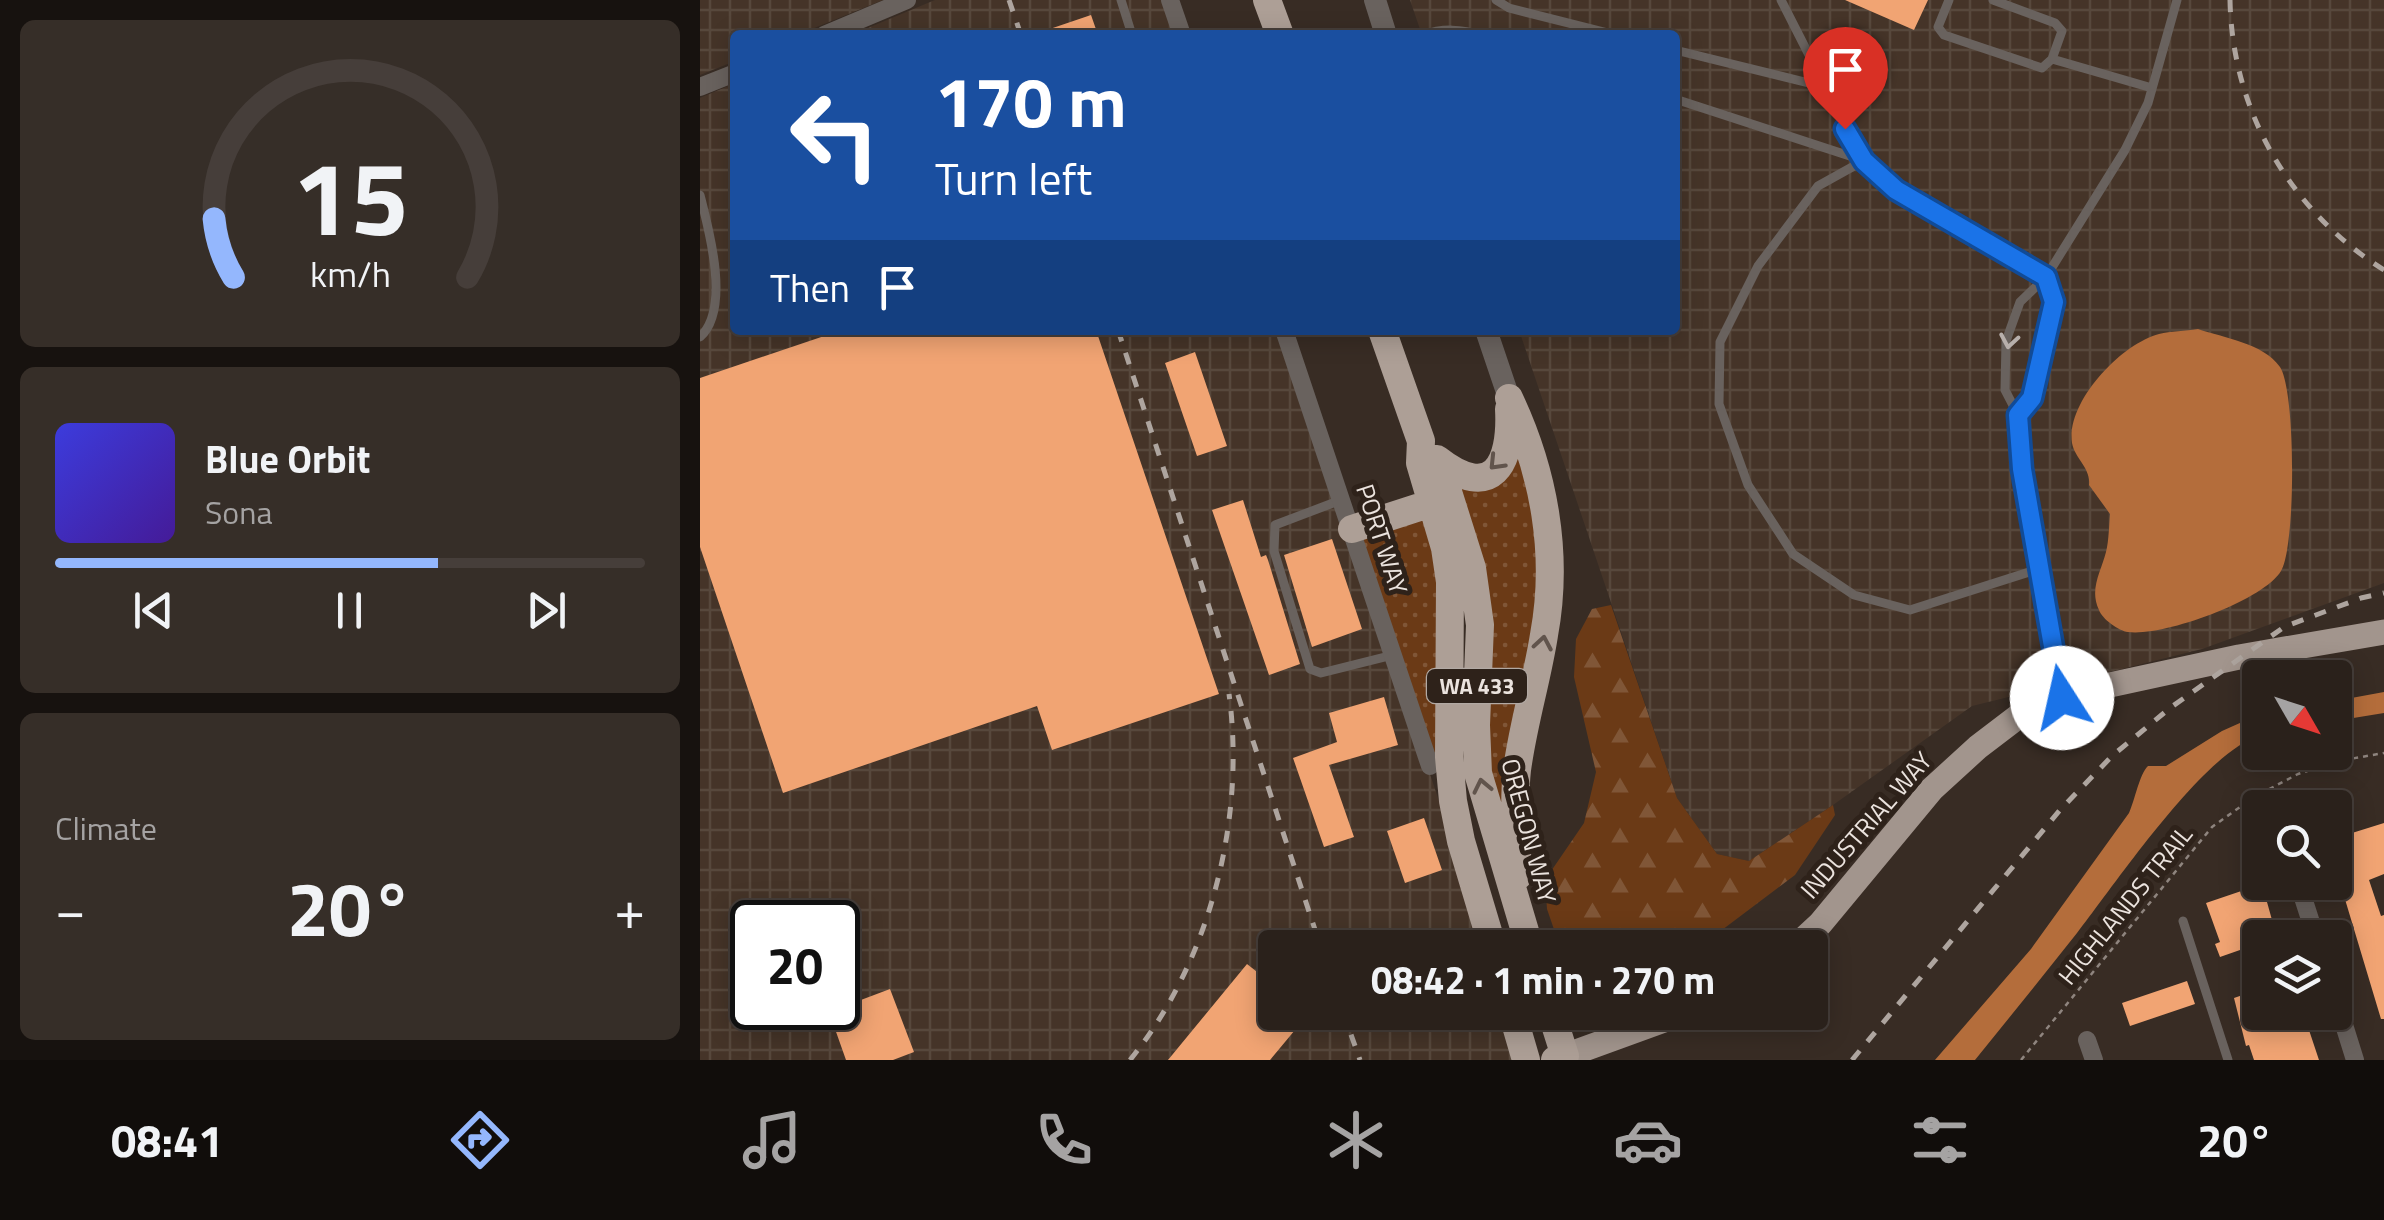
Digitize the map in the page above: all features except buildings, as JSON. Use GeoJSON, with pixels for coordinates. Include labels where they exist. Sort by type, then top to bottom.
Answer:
{"type":"FeatureCollection","features":[{"type":"Feature","properties":{"kind":"highway"},"geometry":{"type":"LineString","coordinates":[[1268,0],[1278,30]]}},
{"type":"Feature","properties":{"kind":"highway","name":"OREGON WAY"},"geometry":{"type":"LineString","coordinates":[[1384,335],[1472,568],[1480,624],[1478,773],[1525,930]]}},
{"type":"Feature","properties":{"kind":"highway"},"geometry":{"type":"LineString","coordinates":[[1429,450],[1464,477],[1475,478],[1496,469],[1510,447],[1509,398]]}},
{"type":"Feature","properties":{"kind":"highway"},"geometry":{"type":"LineString","coordinates":[[1509,398],[1526,434],[1535,466],[1549,542],[1545,631],[1517,775],[1520,913]]}},
{"type":"Feature","properties":{"kind":"highway","name":"OREGON WAY"},"geometry":{"type":"LineString","coordinates":[[1429,450],[1420,463],[1450,582],[1449,757],[1453,801],[1488,930]]}},
{"type":"Feature","properties":{"kind":"highway"},"geometry":{"type":"LineString","coordinates":[[1352,529],[1432,503]]}},
{"type":"Feature","properties":{"kind":"highway"},"geometry":{"type":"LineString","coordinates":[[1517,1030],[1526,1060]]}},
{"type":"Feature","properties":{"kind":"highway"},"geometry":{"type":"LineString","coordinates":[[1555,1030],[1562,1059]]}},
{"type":"Feature","properties":{"kind":"main road","name":"INDUSTRIAL WAY"},"geometry":{"type":"LineString","coordinates":[[1814,930],[1932,789],[2020,716],[2062,698],[2239,657],[2384,632]]}},
{"type":"Feature","properties":{"kind":"main road"},"geometry":{"type":"LineString","coordinates":[[1562,1059],[1639,1030]]}},
{"type":"Feature","properties":{"kind":"street"},"geometry":{"type":"LineString","coordinates":[[836,30],[907,0]]}},
{"type":"Feature","properties":{"kind":"street"},"geometry":{"type":"LineString","coordinates":[[1170,0],[1180,30]]}},
{"type":"Feature","properties":{"kind":"street"},"geometry":{"type":"LineString","coordinates":[[1375,0],[1384,30]]}},
{"type":"Feature","properties":{"kind":"street"},"geometry":{"type":"LineString","coordinates":[[700,88],[730,75]]}},
{"type":"Feature","properties":{"kind":"street","name":"PORT WAY"},"geometry":{"type":"LineString","coordinates":[[1286,335],[1430,766]]}},
{"type":"Feature","properties":{"kind":"street"},"geometry":{"type":"LineString","coordinates":[[1488,335],[1509,398]]}},
{"type":"Feature","properties":{"kind":"street"},"geometry":{"type":"LineString","coordinates":[[2346,1030],[2356,1060]]}},
{"type":"Feature","properties":{"kind":"street"},"geometry":{"type":"LineString","coordinates":[[2088,1040],[2094,1060]]}},
{"type":"Feature","properties":{"kind":"lane"},"geometry":{"type":"LineString","coordinates":[[1121,0],[1130,30]]}},
{"type":"Feature","properties":{"kind":"lane"},"geometry":{"type":"LineString","coordinates":[[1496,0],[1509,8],[1596,30]]}},
{"type":"Feature","properties":{"kind":"lane"},"geometry":{"type":"LineString","coordinates":[[1781,0],[1864,161],[1896,190],[2046,277],[2054,302],[2032,398],[2018,415]]}},
{"type":"Feature","properties":{"kind":"lane"},"geometry":{"type":"LineString","coordinates":[[1949,0],[1938,27],[1944,35],[2042,68],[2052,58],[2062,31],[2055,23],[1993,0]]}},
{"type":"Feature","properties":{"kind":"lane"},"geometry":{"type":"LineString","coordinates":[[2062,698],[2022,469],[2018,415],[2005,390],[2006,341],[2020,302],[2046,277],[2125,150],[2152,88],[2177,0]]}},
{"type":"Feature","properties":{"kind":"lane"},"geometry":{"type":"LineString","coordinates":[[1680,51],[1825,87]]}},
{"type":"Feature","properties":{"kind":"lane"},"geometry":{"type":"LineString","coordinates":[[2052,58],[2152,88]]}},
{"type":"Feature","properties":{"kind":"lane"},"geometry":{"type":"LineString","coordinates":[[1680,101],[1864,161]]}},
{"type":"Feature","properties":{"kind":"lane"},"geometry":{"type":"LineString","coordinates":[[1864,161],[1818,186],[1758,266],[1720,342],[1718,404],[1748,485],[1793,554],[1854,595],[1910,610],[2039,568]]}},
{"type":"Feature","properties":{"kind":"lane"},"geometry":{"type":"LineString","coordinates":[[700,195],[718,272],[708,329],[700,337]]}},
{"type":"Feature","properties":{"kind":"lane"},"geometry":{"type":"LineString","coordinates":[[1342,500],[1275,525],[1274,551],[1310,669],[1321,673],[1394,654]]}},
{"type":"Feature","properties":{"kind":"lane"},"geometry":{"type":"LineString","coordinates":[[2183,921],[2228,1060]]}},
{"type":"Feature","properties":{"kind":"path","name":"HIGHLANDS TRAIL"},"geometry":{"type":"LineString","coordinates":[[2022,1060],[2212,827],[2254,797],[2298,774],[2338,761],[2384,753]]}},
{"type":"Feature","properties":{"kind":"shaded area"},"geometry":{"type":"Polygon","coordinates":[[[700,0],[883,0],[809,30],[730,30],[730,63],[700,75],[700,0]]]}},
{"type":"Feature","properties":{"kind":"shaded area"},"geometry":{"type":"Polygon","coordinates":[[[935,0],[1170,0],[1180,30],[863,30],[935,0]]]}},
{"type":"Feature","properties":{"kind":"shaded area"},"geometry":{"type":"Polygon","coordinates":[[[1410,0],[2384,0],[2384,583],[2202,649],[1972,706],[1749,861],[1717,854],[1677,798],[1521,335],[1680,335],[1680,30],[1420,30],[1410,0]]]}},
{"type":"Feature","properties":{"kind":"shaded area"},"geometry":{"type":"Polygon","coordinates":[[[730,85],[730,335],[1283,335],[1482,930],[1258,930],[1258,1030],[1516,1030],[1526,1060],[700,1060],[700,98],[730,85]]]}},
{"type":"Feature","properties":{"kind":"shaded area"},"geometry":{"type":"Polygon","coordinates":[[[2198,329],[2264,352],[2280,367],[2291,436],[2286,556],[2281,571],[2271,582],[2234,605],[2164,629],[2124,631],[2104,617],[2096,602],[2110,514],[2089,485],[2088,474],[2072,443],[2072,427],[2087,393],[2129,349],[2159,334],[2198,329]]]}},
{"type":"Feature","properties":{"kind":"shaded area"},"geometry":{"type":"Polygon","coordinates":[[[2384,692],[2384,713],[2352,718],[2352,698],[2384,692]]]}},
{"type":"Feature","properties":{"kind":"shaded area"},"geometry":{"type":"Polygon","coordinates":[[[2242,722],[2242,745],[2213,766],[2162,822],[1975,1060],[1935,1060],[2031,949],[2129,813],[2148,766],[2166,766],[2242,722]]]}},
{"type":"Feature","properties":{"kind":"green space"},"geometry":{"type":"Polygon","coordinates":[[[1510,432],[1546,511],[1516,801],[1488,814],[1456,474],[1475,478],[1510,432]]]}},
{"type":"Feature","properties":{"kind":"green space"},"geometry":{"type":"Polygon","coordinates":[[[1432,503],[1449,757],[1430,766],[1352,529],[1432,503]]]}},
{"type":"Feature","properties":{"kind":"green space"},"geometry":{"type":"Polygon","coordinates":[[[1611,605],[1677,798],[1717,854],[1749,861],[1833,805],[1835,815],[1795,875],[1722,930],[1554,930],[1547,909],[1545,880],[1584,823],[1596,772],[1574,677],[1576,639],[1592,609],[1611,605]]]}},
{"type":"Feature","properties":{"kind":"railway"},"geometry":{"type":"LineString","coordinates":[[1009,0],[1019,30]]}},
{"type":"Feature","properties":{"kind":"railway"},"geometry":{"type":"LineString","coordinates":[[2230,0],[2233,41],[2242,81],[2272,154],[2321,219],[2384,270]]}},
{"type":"Feature","properties":{"kind":"railway"},"geometry":{"type":"LineString","coordinates":[[1120,335],[1315,930]]}},
{"type":"Feature","properties":{"kind":"railway"},"geometry":{"type":"LineString","coordinates":[[1852,1060],[2060,810],[2112,756],[2170,708],[2284,627],[2384,593]]}},
{"type":"Feature","properties":{"kind":"railway"},"geometry":{"type":"LineString","coordinates":[[1130,1060],[1182,979],[1216,887],[1232,790],[1229,694]]}},
{"type":"Feature","properties":{"kind":"railway"},"geometry":{"type":"LineString","coordinates":[[1349,1030],[1360,1060]]}},
{"type":"Feature","properties":{"kind":"route"},"geometry":{"type":"LineString","coordinates":[[1845,129],[1864,161],[1896,190],[2046,277],[2054,302],[2032,398],[2018,415],[2022,469],[2062,698]]}}]}
